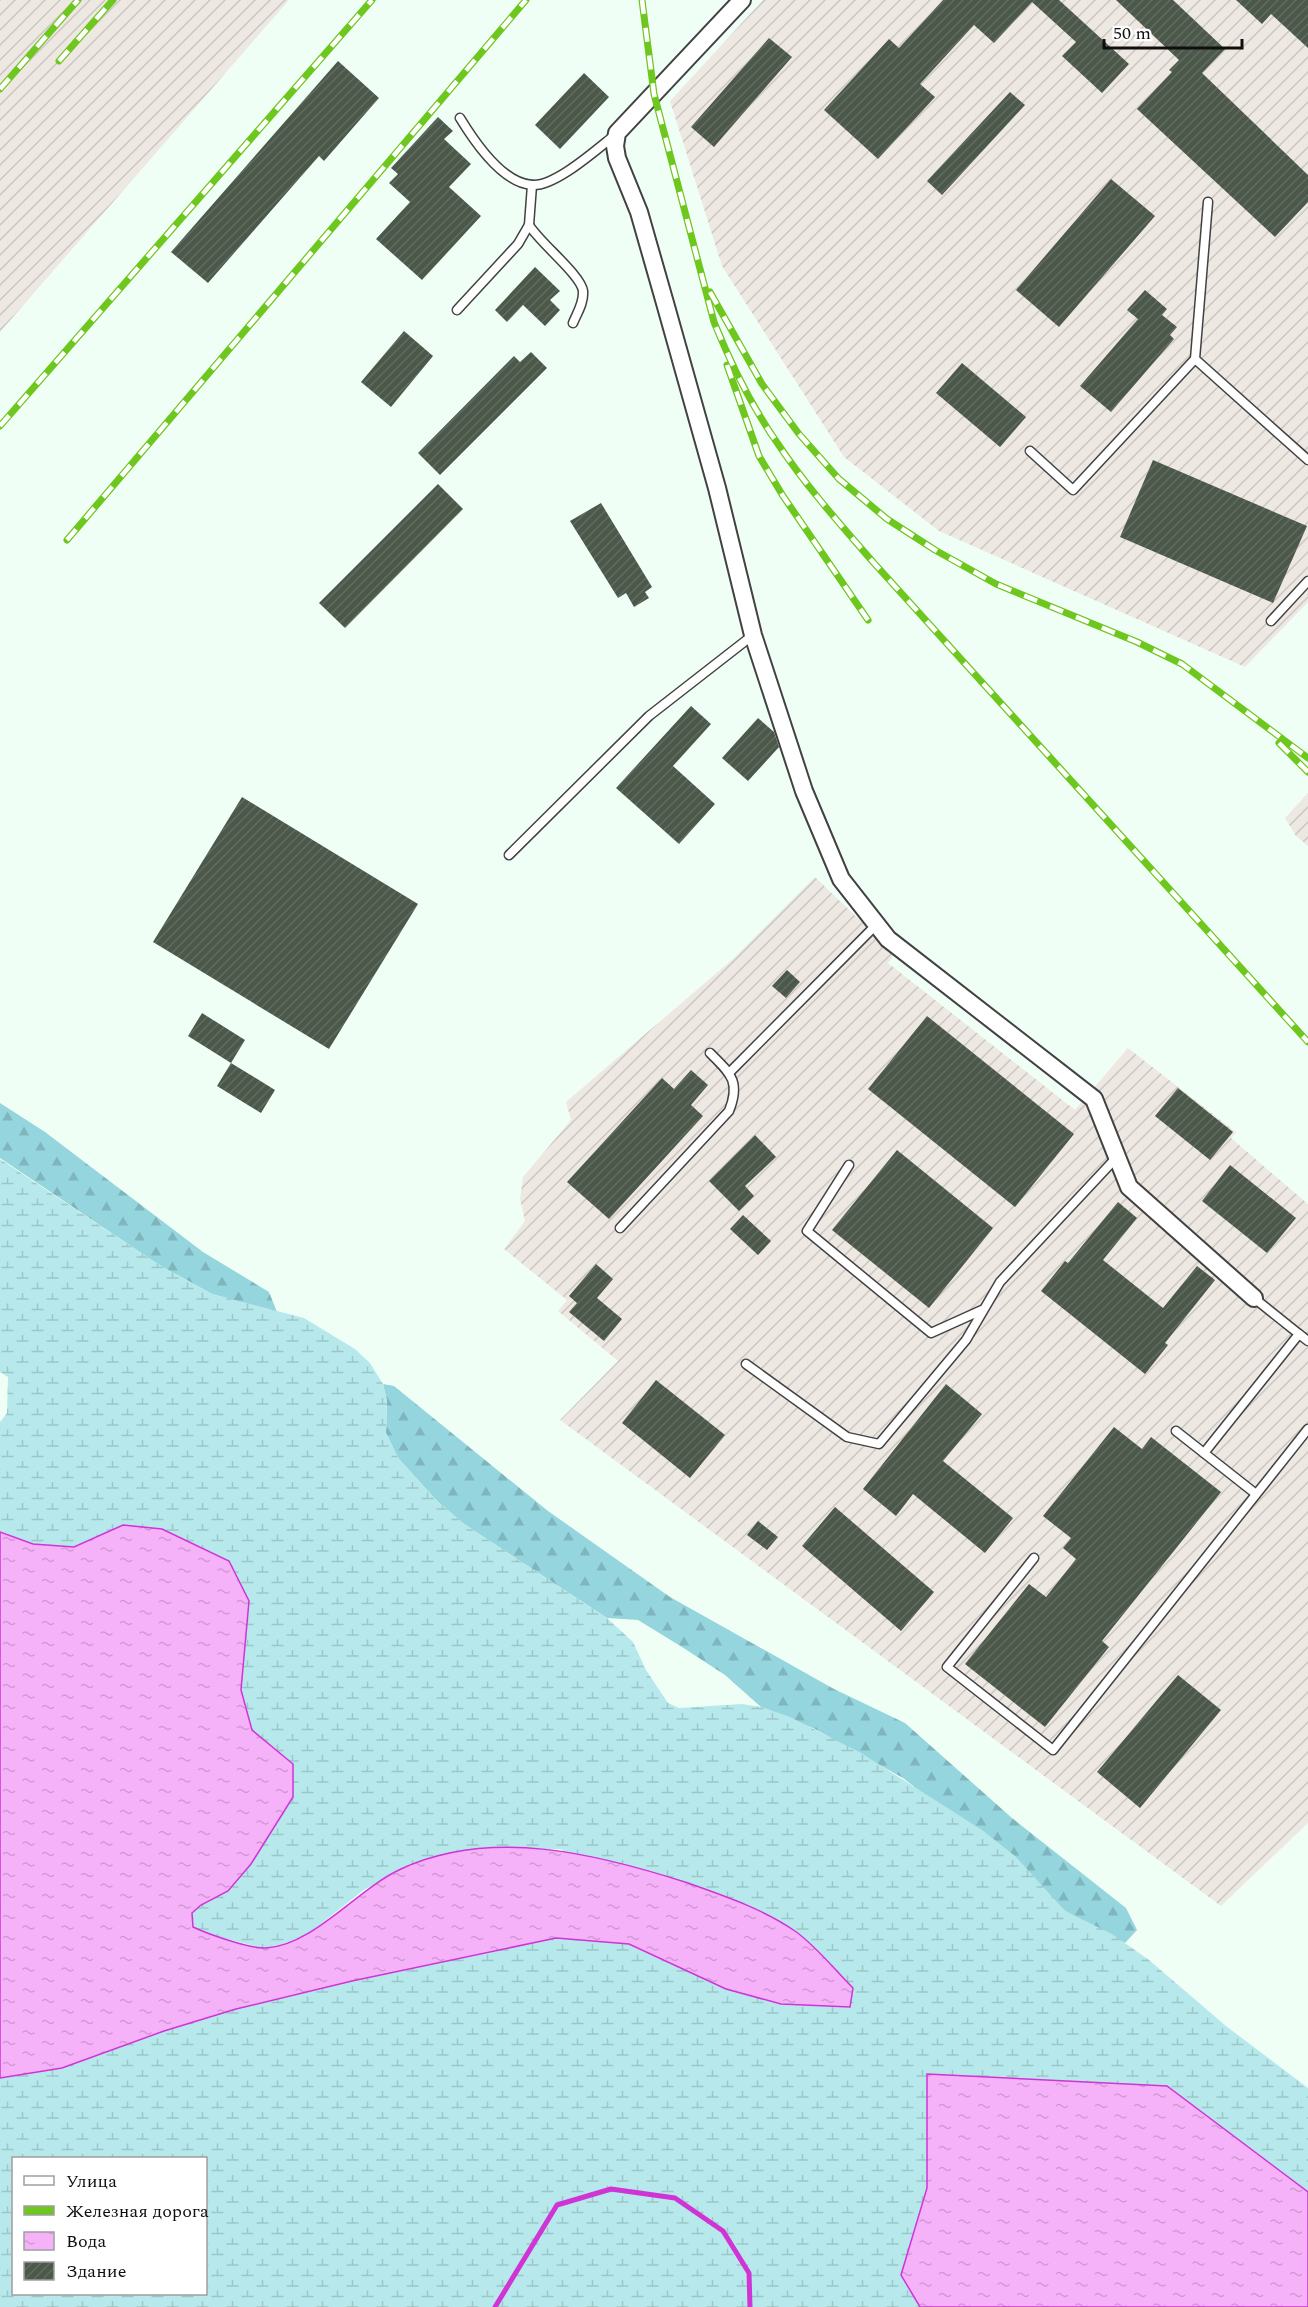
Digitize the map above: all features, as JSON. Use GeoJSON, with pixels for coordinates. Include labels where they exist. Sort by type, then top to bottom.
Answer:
{"type":"FeatureCollection","features":[{"type":"Feature","properties":{"kind":"street"},"geometry":{"type":"LineString","coordinates":[[741,0],[618,133],[615,146],[617,158],[639,212],[672,326],[717,488],[753,635],[804,791],[841,879],[876,925],[914,961],[1094,1099],[1129,1186],[1254,1298]]}},
{"type":"Feature","properties":{"kind":"lane"},"geometry":{"type":"LineString","coordinates":[[460,118],[480,151],[514,178],[532,185],[544,183],[580,162],[618,133]]}},
{"type":"Feature","properties":{"kind":"lane"},"geometry":{"type":"LineString","coordinates":[[457,310],[518,244],[529,225],[532,185]]}},
{"type":"Feature","properties":{"kind":"lane"},"geometry":{"type":"LineString","coordinates":[[1030,451],[1072,490],[1195,359],[1208,202]]}},
{"type":"Feature","properties":{"kind":"lane"},"geometry":{"type":"LineString","coordinates":[[529,225],[538,240],[572,272],[583,290],[582,304],[573,323]]}},
{"type":"Feature","properties":{"kind":"lane"},"geometry":{"type":"LineString","coordinates":[[1195,359],[1308,460]]}},
{"type":"Feature","properties":{"kind":"lane"},"geometry":{"type":"LineString","coordinates":[[1271,621],[1308,581]]}},
{"type":"Feature","properties":{"kind":"lane"},"geometry":{"type":"LineString","coordinates":[[509,855],[649,716],[753,635]]}},
{"type":"Feature","properties":{"kind":"lane"},"geometry":{"type":"LineString","coordinates":[[729,1072],[876,925]]}},
{"type":"Feature","properties":{"kind":"lane"},"geometry":{"type":"LineString","coordinates":[[620,1228],[729,1111],[735,1097],[734,1083],[729,1072],[710,1053]]}},
{"type":"Feature","properties":{"kind":"lane"},"geometry":{"type":"LineString","coordinates":[[746,1364],[847,1437],[879,1444],[966,1340],[1000,1282],[1116,1158]]}},
{"type":"Feature","properties":{"kind":"lane"},"geometry":{"type":"LineString","coordinates":[[849,1165],[807,1231],[931,1333],[982,1310]]}},
{"type":"Feature","properties":{"kind":"lane"},"geometry":{"type":"LineString","coordinates":[[1254,1298],[1308,1341]]}},
{"type":"Feature","properties":{"kind":"lane"},"geometry":{"type":"LineString","coordinates":[[1204,1453],[1299,1334]]}},
{"type":"Feature","properties":{"kind":"lane"},"geometry":{"type":"LineString","coordinates":[[1034,1558],[947,1667],[1053,1750],[1308,1429]]}},
{"type":"Feature","properties":{"kind":"lane"},"geometry":{"type":"LineString","coordinates":[[1176,1431],[1256,1494]]}},
{"type":"Feature","properties":{"kind":"shaded area"},"geometry":{"type":"Polygon","coordinates":[[[0,0],[289,0],[0,332],[0,0]]]}},
{"type":"Feature","properties":{"kind":"shaded area"},"geometry":{"type":"Polygon","coordinates":[[[763,0],[1308,0],[1308,602],[1245,667],[939,531],[844,457],[722,266],[670,101],[763,0]]]}},
{"type":"Feature","properties":{"kind":"shaded area"},"geometry":{"type":"Polygon","coordinates":[[[1308,793],[1308,846],[1296,836],[1285,818],[1308,793]]]}},
{"type":"Feature","properties":{"kind":"shaded area"},"geometry":{"type":"Polygon","coordinates":[[[815,877],[895,954],[888,963],[1075,1110],[1128,1048],[1236,1132],[1231,1138],[1308,1204],[1308,1823],[1221,1906],[560,1420],[618,1361],[558,1311],[567,1300],[504,1249],[525,1221],[520,1199],[523,1177],[571,1120],[566,1102],[734,958],[815,877]]]}},
{"type":"Feature","properties":{"kind":"green space"},"geometry":{"type":"Polygon","coordinates":[[[0,1103],[45,1132],[203,1252],[269,1292],[277,1312],[212,1294],[159,1265],[0,1158],[0,1103]]]}},
{"type":"Feature","properties":{"kind":"green space"},"geometry":{"type":"Polygon","coordinates":[[[0,1159],[159,1265],[212,1294],[304,1318],[355,1349],[370,1363],[383,1384],[387,1401],[386,1433],[398,1458],[437,1501],[464,1524],[607,1618],[633,1642],[646,1670],[668,1703],[679,1708],[742,1704],[761,1707],[790,1717],[861,1753],[982,1830],[1015,1856],[1065,1911],[1112,1934],[1149,1960],[1226,2026],[1308,2088],[1308,2192],[1282,2174],[1033,2082],[927,2074],[927,2188],[901,2275],[920,2307],[0,2307],[0,2078],[62,2068],[164,2031],[236,2009],[352,1981],[556,1938],[629,1944],[726,1989],[561,1849],[490,1849],[450,1854],[365,1889],[304,1937],[266,1949],[211,1935],[193,1927],[192,1914],[201,1905],[228,1891],[293,1764],[252,1730],[241,1690],[249,1601],[123,1525],[74,1547],[33,1544],[0,1532],[0,1422],[7,1413],[8,1377],[0,1372],[0,1159]]]}},
{"type":"Feature","properties":{"kind":"green space"},"geometry":{"type":"Polygon","coordinates":[[[383,1384],[394,1386],[548,1511],[670,1597],[834,1689],[905,1723],[1012,1818],[1126,1908],[1137,1930],[1125,1943],[1065,1911],[1037,1882],[903,1778],[815,1729],[761,1707],[725,1675],[638,1620],[607,1618],[464,1524],[437,1501],[398,1458],[386,1433],[387,1401],[383,1384]]]}},
{"type":"Feature","properties":{"kind":"water"},"geometry":{"type":"Polygon","coordinates":[[[123,1525],[162,1529],[229,1561],[249,1601],[241,1690],[252,1730],[293,1764],[293,1797],[251,1864],[228,1891],[201,1905],[192,1913],[193,1927],[218,1937],[259,1948],[284,1945],[318,1927],[385,1878],[401,1869],[436,1856],[472,1849],[508,1847],[545,1849],[654,1872],[716,1893],[770,1916],[803,1937],[853,1988],[850,2007],[781,2004],[726,1989],[629,1944],[556,1938],[352,1981],[236,2009],[164,2031],[62,2068],[0,2078],[0,1532],[33,1544],[74,1547],[123,1525]]]}},
{"type":"Feature","properties":{"kind":"water"},"geometry":{"type":"Polygon","coordinates":[[[927,2074],[1167,2086],[1308,2192],[1308,2307],[920,2307],[901,2275],[927,2188],[927,2074]]]}},
{"type":"Feature","properties":{"kind":"building"},"geometry":{"type":"Polygon","coordinates":[[[943,0],[1059,0],[1129,64],[1102,93],[1062,56],[1076,42],[1032,2],[994,43],[974,25],[920,84],[935,97],[878,159],[824,110],[889,39],[899,48],[943,0]]]}},
{"type":"Feature","properties":{"kind":"building"},"geometry":{"type":"Polygon","coordinates":[[[1116,0],[1173,0],[1225,49],[1202,73],[1308,175],[1308,202],[1275,237],[1137,109],[1172,72],[1169,70],[1179,60],[1116,0]]]}},
{"type":"Feature","properties":{"kind":"building"},"geometry":{"type":"Polygon","coordinates":[[[1236,0],[1308,0],[1308,48],[1271,14],[1262,24],[1236,0]]]}},
{"type":"Feature","properties":{"kind":"building"},"geometry":{"type":"Polygon","coordinates":[[[769,38],[792,57],[714,147],[691,127],[769,38]]]}},
{"type":"Feature","properties":{"kind":"building"},"geometry":{"type":"Polygon","coordinates":[[[338,61],[379,98],[324,161],[319,156],[208,283],[171,252],[338,61]]]}},
{"type":"Feature","properties":{"kind":"building"},"geometry":{"type":"Polygon","coordinates":[[[584,73],[609,97],[560,149],[535,125],[584,73]]]}},
{"type":"Feature","properties":{"kind":"building"},"geometry":{"type":"Polygon","coordinates":[[[1010,92],[1025,105],[942,195],[927,181],[1010,92]]]}},
{"type":"Feature","properties":{"kind":"building"},"geometry":{"type":"Polygon","coordinates":[[[438,117],[453,131],[444,139],[471,164],[449,187],[481,216],[422,280],[376,239],[410,202],[389,183],[398,174],[391,168],[438,117]]]}},
{"type":"Feature","properties":{"kind":"building"},"geometry":{"type":"Polygon","coordinates":[[[1111,179],[1155,216],[1059,327],[1016,290],[1111,179]]]}},
{"type":"Feature","properties":{"kind":"building"},"geometry":{"type":"Polygon","coordinates":[[[535,267],[560,291],[550,300],[560,310],[545,326],[523,305],[507,322],[495,310],[535,267]]]}},
{"type":"Feature","properties":{"kind":"building"},"geometry":{"type":"Polygon","coordinates":[[[1145,290],[1167,309],[1162,315],[1177,327],[1170,335],[1174,339],[1111,412],[1080,386],[1138,319],[1127,310],[1145,290]]]}},
{"type":"Feature","properties":{"kind":"building"},"geometry":{"type":"Polygon","coordinates":[[[404,331],[433,356],[391,407],[361,382],[404,331]]]}},
{"type":"Feature","properties":{"kind":"building"},"geometry":{"type":"Polygon","coordinates":[[[531,352],[547,368],[440,475],[418,453],[514,356],[520,362],[531,352]]]}},
{"type":"Feature","properties":{"kind":"building"},"geometry":{"type":"Polygon","coordinates":[[[962,363],[1026,417],[1000,447],[936,393],[962,363]]]}},
{"type":"Feature","properties":{"kind":"building"},"geometry":{"type":"Polygon","coordinates":[[[1153,460],[1307,526],[1273,603],[1120,537],[1153,460]]]}},
{"type":"Feature","properties":{"kind":"building"},"geometry":{"type":"Polygon","coordinates":[[[438,484],[463,509],[345,628],[319,603],[438,484]]]}},
{"type":"Feature","properties":{"kind":"building"},"geometry":{"type":"Polygon","coordinates":[[[601,503],[652,587],[645,592],[649,598],[634,607],[626,593],[618,598],[570,521],[601,503]]]}},
{"type":"Feature","properties":{"kind":"building"},"geometry":{"type":"Polygon","coordinates":[[[691,706],[711,724],[673,766],[715,804],[679,844],[616,788],[691,706]]]}},
{"type":"Feature","properties":{"kind":"building"},"geometry":{"type":"Polygon","coordinates":[[[758,718],[774,732],[779,747],[748,781],[722,758],[758,718]]]}},
{"type":"Feature","properties":{"kind":"building"},"geometry":{"type":"Polygon","coordinates":[[[242,797],[418,904],[329,1049],[153,942],[242,797]]]}},
{"type":"Feature","properties":{"kind":"building"},"geometry":{"type":"Polygon","coordinates":[[[787,970],[800,982],[786,998],[772,986],[787,970]]]}},
{"type":"Feature","properties":{"kind":"building"},"geometry":{"type":"Polygon","coordinates":[[[202,1013],[245,1040],[231,1063],[188,1036],[202,1013]]]}},
{"type":"Feature","properties":{"kind":"building"},"geometry":{"type":"Polygon","coordinates":[[[927,1016],[1074,1134],[1015,1207],[868,1089],[927,1016]]]}},
{"type":"Feature","properties":{"kind":"building"},"geometry":{"type":"Polygon","coordinates":[[[231,1063],[275,1090],[261,1113],[217,1086],[231,1063]]]}},
{"type":"Feature","properties":{"kind":"building"},"geometry":{"type":"Polygon","coordinates":[[[691,1070],[708,1085],[691,1105],[703,1116],[609,1219],[567,1182],[662,1078],[674,1089],[691,1070]]]}},
{"type":"Feature","properties":{"kind":"building"},"geometry":{"type":"Polygon","coordinates":[[[1178,1088],[1233,1132],[1210,1160],[1155,1116],[1178,1088]]]}},
{"type":"Feature","properties":{"kind":"building"},"geometry":{"type":"Polygon","coordinates":[[[755,1135],[776,1157],[745,1186],[754,1196],[739,1211],[709,1181],[755,1135]]]}},
{"type":"Feature","properties":{"kind":"building"},"geometry":{"type":"Polygon","coordinates":[[[897,1150],[993,1228],[929,1308],[832,1230],[897,1150]]]}},
{"type":"Feature","properties":{"kind":"building"},"geometry":{"type":"Polygon","coordinates":[[[1230,1165],[1296,1218],[1267,1253],[1202,1201],[1230,1165]]]}},
{"type":"Feature","properties":{"kind":"building"},"geometry":{"type":"Polygon","coordinates":[[[1118,1202],[1137,1218],[1103,1260],[1163,1308],[1197,1266],[1215,1280],[1165,1343],[1168,1345],[1145,1374],[1041,1291],[1065,1261],[1068,1263],[1118,1202]]]}},
{"type":"Feature","properties":{"kind":"building"},"geometry":{"type":"Polygon","coordinates":[[[743,1215],[771,1241],[758,1255],[730,1229],[743,1215]]]}},
{"type":"Feature","properties":{"kind":"building"},"geometry":{"type":"Polygon","coordinates":[[[596,1264],[613,1279],[597,1298],[622,1319],[604,1341],[569,1312],[577,1303],[569,1296],[596,1264]]]}},
{"type":"Feature","properties":{"kind":"building"},"geometry":{"type":"Polygon","coordinates":[[[656,1380],[725,1435],[690,1478],[622,1423],[656,1380]]]}},
{"type":"Feature","properties":{"kind":"building"},"geometry":{"type":"Polygon","coordinates":[[[946,1384],[982,1414],[943,1461],[1013,1518],[985,1553],[913,1494],[896,1516],[863,1489],[946,1384]]]}},
{"type":"Feature","properties":{"kind":"building"},"geometry":{"type":"Polygon","coordinates":[[[1114,1427],[1142,1449],[1151,1437],[1221,1492],[1102,1641],[1109,1647],[1045,1727],[965,1664],[1029,1584],[1046,1597],[1076,1559],[1063,1548],[1071,1538],[1043,1516],[1114,1427]]]}},
{"type":"Feature","properties":{"kind":"building"},"geometry":{"type":"Polygon","coordinates":[[[835,1507],[934,1592],[901,1631],[802,1546],[835,1507]]]}},
{"type":"Feature","properties":{"kind":"building"},"geometry":{"type":"Polygon","coordinates":[[[758,1521],[778,1537],[767,1550],[747,1535],[758,1521]]]}},
{"type":"Feature","properties":{"kind":"building"},"geometry":{"type":"Polygon","coordinates":[[[1178,1675],[1221,1710],[1140,1808],[1097,1772],[1178,1675]]]}},
{"type":"Feature","properties":{"kind":"waterway"},"geometry":{"type":"LineString","coordinates":[[495,2307],[557,2205],[611,2189],[675,2198],[723,2231],[749,2273],[750,2307]]}},
{"type":"Feature","properties":{"kind":"railway"},"geometry":{"type":"LineString","coordinates":[[0,89],[78,0]]}},
{"type":"Feature","properties":{"kind":"railway"},"geometry":{"type":"LineString","coordinates":[[59,61],[113,0]]}},
{"type":"Feature","properties":{"kind":"railway"},"geometry":{"type":"LineString","coordinates":[[0,426],[372,0]]}},
{"type":"Feature","properties":{"kind":"railway"},"geometry":{"type":"LineString","coordinates":[[67,540],[526,0]]}},
{"type":"Feature","properties":{"kind":"railway"},"geometry":{"type":"LineString","coordinates":[[642,0],[654,94],[714,322],[743,385],[768,430],[812,490],[873,562],[1308,1042]]}},
{"type":"Feature","properties":{"kind":"railway"},"geometry":{"type":"LineString","coordinates":[[710,292],[762,384],[799,434],[839,479],[887,519],[935,550],[996,584],[1137,642],[1182,664],[1308,758]]}},
{"type":"Feature","properties":{"kind":"railway"},"geometry":{"type":"LineString","coordinates":[[727,365],[759,456],[783,496],[868,620]]}},
{"type":"Feature","properties":{"kind":"railway"},"geometry":{"type":"LineString","coordinates":[[1279,743],[1308,772]]}}]}
